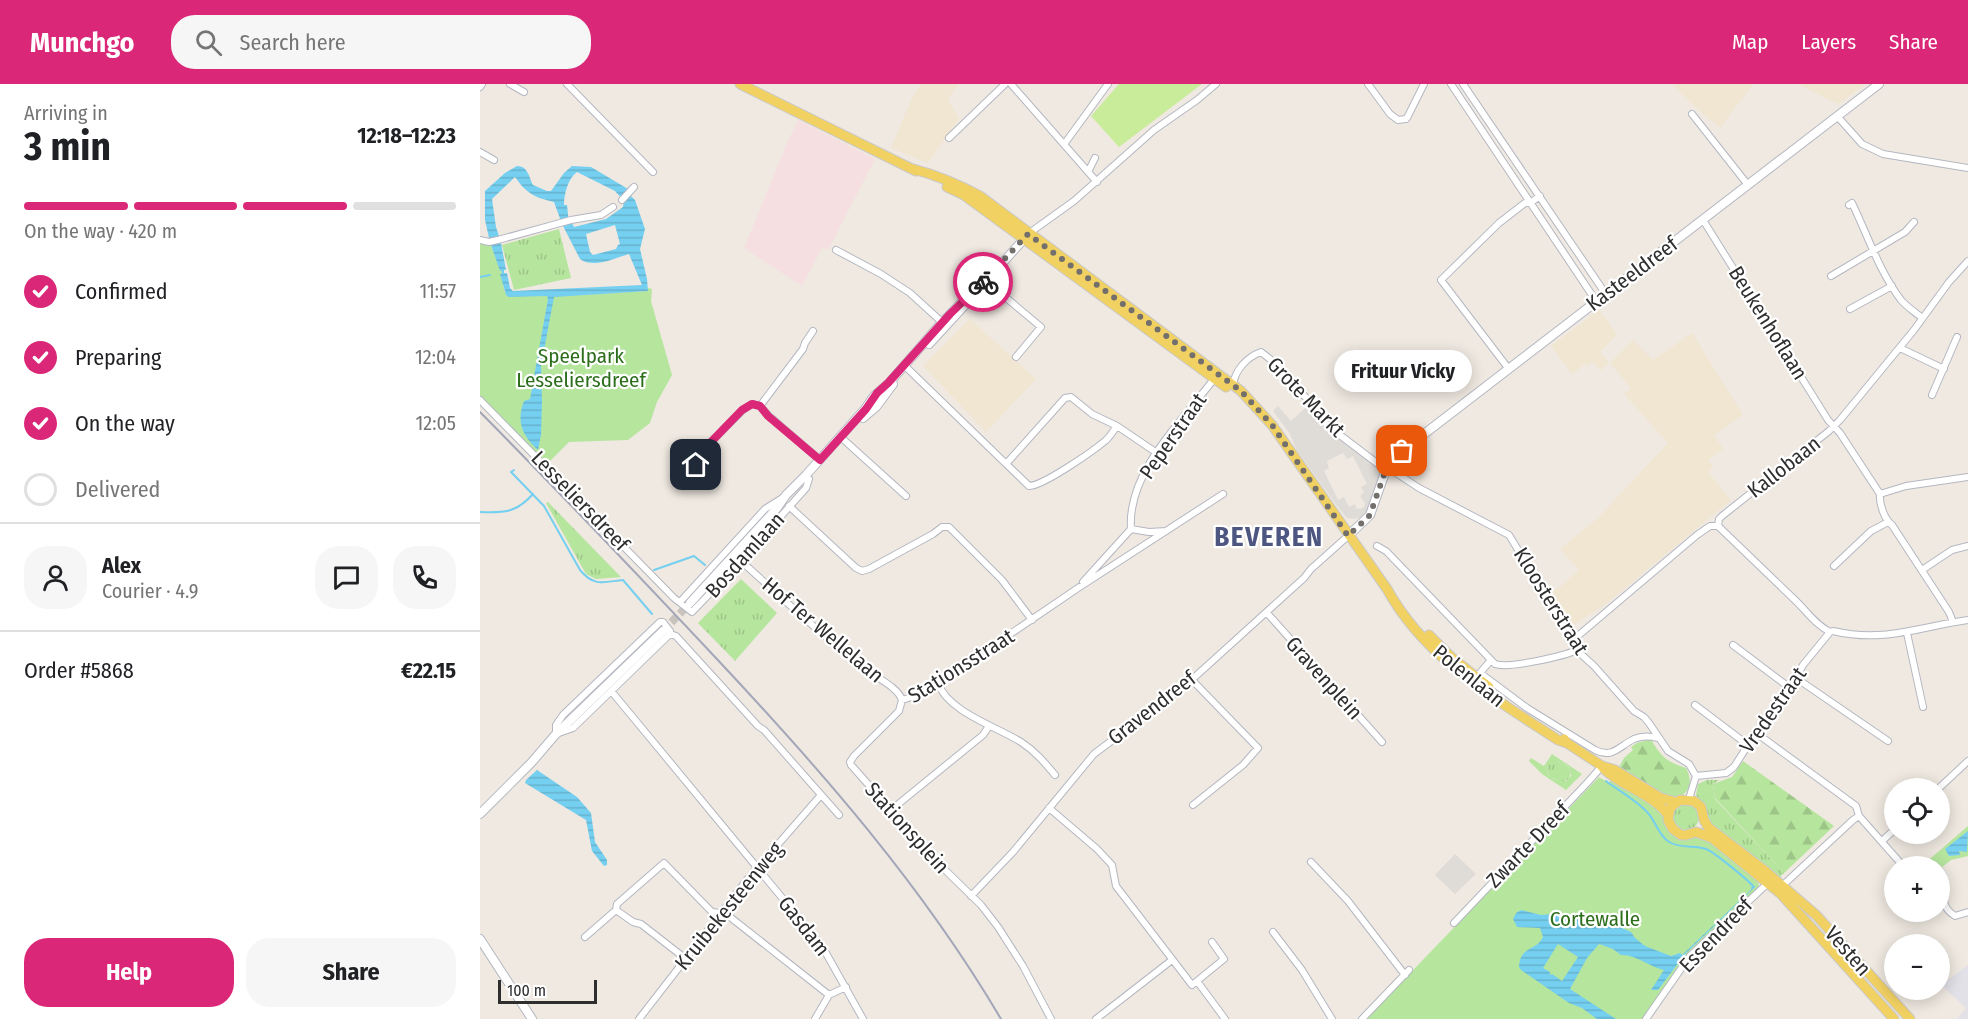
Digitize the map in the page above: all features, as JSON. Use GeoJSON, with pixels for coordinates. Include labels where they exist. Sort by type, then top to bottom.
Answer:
{"type":"FeatureCollection","features":[{"type":"Feature","properties":{"kind":"main road"},"geometry":{"type":"LineString","coordinates":[[740,84],[753,88],[819,124],[964,195],[1026,236],[1218,379]]}},
{"type":"Feature","properties":{"kind":"main road","name":"Grote Markt"},"geometry":{"type":"LineString","coordinates":[[1218,379],[1233,385],[1272,425],[1348,536]]}},
{"type":"Feature","properties":{"kind":"main road","name":"Grote Markt"},"geometry":{"type":"LineString","coordinates":[[1218,379],[1250,403]]}},
{"type":"Feature","properties":{"kind":"main road","name":"Polenlaan"},"geometry":{"type":"LineString","coordinates":[[1348,536],[1387,589],[1451,657],[1500,696],[1561,735],[1567,743],[1602,766],[1615,770],[1666,800],[1676,802]]}},
{"type":"Feature","properties":{"kind":"main road"},"geometry":{"type":"LineString","coordinates":[[1602,766],[1612,776],[1657,804],[1668,815],[1670,825],[1676,832],[1686,835],[1696,832],[1704,820],[1701,807],[1689,799],[1676,802],[1668,815]]}},
{"type":"Feature","properties":{"kind":"main road","name":"Vesten"},"geometry":{"type":"LineString","coordinates":[[1704,820],[1708,827],[1764,870],[1816,915],[1910,1019]]}},
{"type":"Feature","properties":{"kind":"main road","name":"Vesten"},"geometry":{"type":"LineString","coordinates":[[1696,832],[1712,838],[1768,883],[1790,904],[1894,1019]]}},
{"type":"Feature","properties":{"kind":"street"},"geometry":{"type":"LineString","coordinates":[[510,84],[524,92]]}},
{"type":"Feature","properties":{"kind":"street"},"geometry":{"type":"LineString","coordinates":[[567,84],[653,172]]}},
{"type":"Feature","properties":{"kind":"street"},"geometry":{"type":"LineString","coordinates":[[949,138],[1005,84]]}},
{"type":"Feature","properties":{"kind":"street"},"geometry":{"type":"LineString","coordinates":[[1011,84],[1097,182]]}},
{"type":"Feature","properties":{"kind":"street"},"geometry":{"type":"LineString","coordinates":[[1065,143],[1108,84]]}},
{"type":"Feature","properties":{"kind":"street"},"geometry":{"type":"LineString","coordinates":[[1026,236],[1097,182],[1154,130],[1216,84]]}},
{"type":"Feature","properties":{"kind":"street"},"geometry":{"type":"LineString","coordinates":[[1368,84],[1394,118],[1402,120],[1408,116],[1424,84]]}},
{"type":"Feature","properties":{"kind":"street"},"geometry":{"type":"LineString","coordinates":[[1450,84],[1596,301]]}},
{"type":"Feature","properties":{"kind":"street"},"geometry":{"type":"LineString","coordinates":[[1464,84],[1605,293]]}},
{"type":"Feature","properties":{"kind":"street","name":"Kasteeldreef"},"geometry":{"type":"LineString","coordinates":[[1387,468],[1402,451],[1508,368],[1879,84]]}},
{"type":"Feature","properties":{"kind":"street"},"geometry":{"type":"LineString","coordinates":[[1692,114],[1748,185]]}},
{"type":"Feature","properties":{"kind":"street"},"geometry":{"type":"LineString","coordinates":[[1837,117],[1862,144],[1883,154],[1968,168]]}},
{"type":"Feature","properties":{"kind":"street"},"geometry":{"type":"LineString","coordinates":[[480,152],[494,160]]}},
{"type":"Feature","properties":{"kind":"street"},"geometry":{"type":"LineString","coordinates":[[1088,172],[1095,158]]}},
{"type":"Feature","properties":{"kind":"street"},"geometry":{"type":"LineString","coordinates":[[622,200],[632,190]]}},
{"type":"Feature","properties":{"kind":"street"},"geometry":{"type":"LineString","coordinates":[[1508,368],[1441,280],[1498,223],[1525,203],[1530,203],[1540,196]]}},
{"type":"Feature","properties":{"kind":"street"},"geometry":{"type":"LineString","coordinates":[[1849,205],[1852,203],[1872,245],[1873,252],[1892,286],[1902,301],[1922,318]]}},
{"type":"Feature","properties":{"kind":"street"},"geometry":{"type":"LineString","coordinates":[[480,240],[489,242],[562,222],[601,215],[613,207]]}},
{"type":"Feature","properties":{"kind":"street","name":"Beukenhoflaan"},"geometry":{"type":"LineString","coordinates":[[1703,220],[1822,411],[1880,494],[1880,505],[1888,522]]}},
{"type":"Feature","properties":{"kind":"street"},"geometry":{"type":"LineString","coordinates":[[1831,276],[1905,232],[1914,222]]}},
{"type":"Feature","properties":{"kind":"street","name":"Bosdamlaan"},"geometry":{"type":"LineString","coordinates":[[690,603],[777,508],[786,495],[866,409],[886,392],[908,368],[967,296],[986,281],[1026,236]]}},
{"type":"Feature","properties":{"kind":"street"},"geometry":{"type":"LineString","coordinates":[[836,250],[881,274],[910,293],[944,324]]}},
{"type":"Feature","properties":{"kind":"street","name":"Kallobaan"},"geometry":{"type":"LineString","coordinates":[[1573,640],[1697,535],[1710,526],[1718,526],[1722,516],[1834,426],[1857,402],[1949,282],[1968,261]]}},
{"type":"Feature","properties":{"kind":"street"},"geometry":{"type":"LineString","coordinates":[[1587,287],[1594,285],[1597,280]]}},
{"type":"Feature","properties":{"kind":"street"},"geometry":{"type":"LineString","coordinates":[[986,281],[1041,327],[1016,357]]}},
{"type":"Feature","properties":{"kind":"street"},"geometry":{"type":"LineString","coordinates":[[1850,309],[1892,286]]}},
{"type":"Feature","properties":{"kind":"street","name":"Bosdamlaan"},"geometry":{"type":"LineString","coordinates":[[777,508],[789,500],[809,479],[844,440],[896,374],[944,324]]}},
{"type":"Feature","properties":{"kind":"street"},"geometry":{"type":"LineString","coordinates":[[760,406],[803,349],[813,331]]}},
{"type":"Feature","properties":{"kind":"street"},"geometry":{"type":"LineString","coordinates":[[1932,395],[1957,337]]}},
{"type":"Feature","properties":{"kind":"street"},"geometry":{"type":"LineString","coordinates":[[1900,348],[1944,369]]}},
{"type":"Feature","properties":{"kind":"street","name":"Grote Markt"},"geometry":{"type":"LineString","coordinates":[[1233,385],[1237,373],[1249,359],[1261,352],[1275,363],[1329,426],[1387,468]]}},
{"type":"Feature","properties":{"kind":"street"},"geometry":{"type":"LineString","coordinates":[[908,368],[1029,486],[1036,486],[1047,480],[1107,440],[1117,426]]}},
{"type":"Feature","properties":{"kind":"street","name":"Peperstraat"},"geometry":{"type":"LineString","coordinates":[[1131,529],[1130,517],[1134,493],[1157,453],[1180,420],[1218,379]]}},
{"type":"Feature","properties":{"kind":"street"},"geometry":{"type":"LineString","coordinates":[[1006,464],[1065,398],[1071,397],[1092,414],[1117,426],[1157,453]]}},
{"type":"Feature","properties":{"kind":"street","name":"Lesseliersdreef"},"geometry":{"type":"LineString","coordinates":[[480,400],[680,603]]}},
{"type":"Feature","properties":{"kind":"street"},"geometry":{"type":"LineString","coordinates":[[692,471],[707,451],[709,444],[742,410],[752,404],[760,406],[768,416],[820,460]]}},
{"type":"Feature","properties":{"kind":"street"},"geometry":{"type":"LineString","coordinates":[[844,440],[906,496]]}},
{"type":"Feature","properties":{"kind":"street"},"geometry":{"type":"LineString","coordinates":[[1348,536],[1370,515],[1387,468]]}},
{"type":"Feature","properties":{"kind":"street","name":"Kloosterstraat"},"geometry":{"type":"LineString","coordinates":[[1387,468],[1419,488],[1509,535],[1577,650],[1634,711],[1644,717],[1668,751],[1689,764],[1696,776]]}},
{"type":"Feature","properties":{"kind":"street"},"geometry":{"type":"LineString","coordinates":[[1880,494],[1906,486],[1968,477]]}},
{"type":"Feature","properties":{"kind":"street","name":"Bosdamlaan"},"geometry":{"type":"LineString","coordinates":[[786,495],[765,509],[680,603],[689,611],[695,610],[806,488],[809,479]]}},
{"type":"Feature","properties":{"kind":"street","name":"Stationsstraat"},"geometry":{"type":"LineString","coordinates":[[854,756],[899,711],[902,700],[918,695],[938,683],[1078,588],[1105,575],[1223,494]]}},
{"type":"Feature","properties":{"kind":"street"},"geometry":{"type":"LineString","coordinates":[[789,506],[862,571],[942,527],[949,527],[1002,580],[1032,620]]}},
{"type":"Feature","properties":{"kind":"street"},"geometry":{"type":"LineString","coordinates":[[1834,566],[1870,531],[1888,522],[1922,570],[1953,622]]}},
{"type":"Feature","properties":{"kind":"street"},"geometry":{"type":"LineString","coordinates":[[1718,526],[1809,616],[1830,632],[1870,636],[1907,633],[1968,620]]}},
{"type":"Feature","properties":{"kind":"street"},"geometry":{"type":"LineString","coordinates":[[1131,529],[1149,532],[1166,531]]}},
{"type":"Feature","properties":{"kind":"street","name":"Stationsstraat"},"geometry":{"type":"LineString","coordinates":[[1078,588],[1131,529]]}},
{"type":"Feature","properties":{"kind":"street","name":"Gravendreef"},"geometry":{"type":"LineString","coordinates":[[971,896],[996,872],[1094,754],[1192,680],[1348,536]]}},
{"type":"Feature","properties":{"kind":"street"},"geometry":{"type":"LineString","coordinates":[[1377,546],[1386,551],[1491,660],[1500,666],[1567,654],[1577,650]]}},
{"type":"Feature","properties":{"kind":"street"},"geometry":{"type":"LineString","coordinates":[[1922,570],[1952,550],[1968,546]]}},
{"type":"Feature","properties":{"kind":"street","name":"Hof Ter Wellelaan"},"geometry":{"type":"LineString","coordinates":[[741,561],[830,641],[877,679],[899,693],[902,700]]}},
{"type":"Feature","properties":{"kind":"street"},"geometry":{"type":"LineString","coordinates":[[1098,565],[1105,575]]}},
{"type":"Feature","properties":{"kind":"street","name":"Gravenplein"},"geometry":{"type":"LineString","coordinates":[[1267,613],[1382,742]]}},
{"type":"Feature","properties":{"kind":"street"},"geometry":{"type":"LineString","coordinates":[[556,734],[573,728],[612,692],[666,632]]}},
{"type":"Feature","properties":{"kind":"street"},"geometry":{"type":"LineString","coordinates":[[480,814],[531,763],[556,734],[666,632]]}},
{"type":"Feature","properties":{"kind":"street"},"geometry":{"type":"LineString","coordinates":[[666,632],[676,636],[839,815]]}},
{"type":"Feature","properties":{"kind":"street","name":"Vredestraat"},"geometry":{"type":"LineString","coordinates":[[1696,776],[1725,773],[1731,770],[1748,745],[1759,735],[1813,652],[1830,632]]}},
{"type":"Feature","properties":{"kind":"street"},"geometry":{"type":"LineString","coordinates":[[1907,633],[1923,707]]}},
{"type":"Feature","properties":{"kind":"street"},"geometry":{"type":"LineString","coordinates":[[1733,645],[1790,688]]}},
{"type":"Feature","properties":{"kind":"street","name":"Polenlaan"},"geometry":{"type":"LineString","coordinates":[[1491,660],[1480,674],[1527,708],[1595,750],[1606,754],[1622,748],[1636,738],[1658,738]]}},
{"type":"Feature","properties":{"kind":"street"},"geometry":{"type":"LineString","coordinates":[[1796,678],[1888,741]]}},
{"type":"Feature","properties":{"kind":"street"},"geometry":{"type":"LineString","coordinates":[[1192,680],[1258,748],[1252,752],[1243,765],[1193,805]]}},
{"type":"Feature","properties":{"kind":"street"},"geometry":{"type":"LineString","coordinates":[[938,683],[947,698],[989,726],[1026,746],[1038,755],[1055,775]]}},
{"type":"Feature","properties":{"kind":"street","name":"Gasdam"},"geometry":{"type":"LineString","coordinates":[[612,692],[822,946],[863,1019]]}},
{"type":"Feature","properties":{"kind":"street"},"geometry":{"type":"LineString","coordinates":[[1695,705],[1748,745]]}},
{"type":"Feature","properties":{"kind":"street"},"geometry":{"type":"LineString","coordinates":[[891,810],[983,735],[989,726]]}},
{"type":"Feature","properties":{"kind":"street"},"geometry":{"type":"LineString","coordinates":[[1759,735],[1856,806],[1859,816],[1895,856]]}},
{"type":"Feature","properties":{"kind":"street","name":"Stationsplein"},"geometry":{"type":"LineString","coordinates":[[854,756],[851,765],[998,927],[1023,966],[1051,1019]]}},
{"type":"Feature","properties":{"kind":"street"},"geometry":{"type":"LineString","coordinates":[[1950,778],[1968,761]]}},
{"type":"Feature","properties":{"kind":"street","name":"Zwarte Dreef"},"geometry":{"type":"LineString","coordinates":[[1454,923],[1602,766]]}},
{"type":"Feature","properties":{"kind":"street"},"geometry":{"type":"LineString","coordinates":[[1689,799],[1696,776]]}},
{"type":"Feature","properties":{"kind":"street","name":"Kruibekesteenweg"},"geometry":{"type":"LineString","coordinates":[[639,1019],[746,881],[821,795]]}},
{"type":"Feature","properties":{"kind":"street"},"geometry":{"type":"LineString","coordinates":[[1049,808],[1080,833],[1112,865],[1116,885],[1192,985],[1224,959],[1212,942]]}},
{"type":"Feature","properties":{"kind":"street"},"geometry":{"type":"LineString","coordinates":[[1781,887],[1859,816]]}},
{"type":"Feature","properties":{"kind":"street"},"geometry":{"type":"LineString","coordinates":[[1311,862],[1348,901],[1407,973],[1362,1019]]}},
{"type":"Feature","properties":{"kind":"street","name":"Gasdam"},"geometry":{"type":"LineString","coordinates":[[616,910],[617,904],[664,863],[712,912],[730,916],[829,995]]}},
{"type":"Feature","properties":{"kind":"street","name":"Essendreef"},"geometry":{"type":"LineString","coordinates":[[1646,1019],[1690,956],[1768,883]]}},
{"type":"Feature","properties":{"kind":"street"},"geometry":{"type":"LineString","coordinates":[[585,937],[616,910],[633,922],[641,924],[686,958]]}},
{"type":"Feature","properties":{"kind":"street"},"geometry":{"type":"LineString","coordinates":[[1950,912],[1954,916],[1968,912]]}},
{"type":"Feature","properties":{"kind":"street"},"geometry":{"type":"LineString","coordinates":[[1273,932],[1302,970],[1332,1019]]}},
{"type":"Feature","properties":{"kind":"street"},"geometry":{"type":"LineString","coordinates":[[480,939],[531,1019]]}},
{"type":"Feature","properties":{"kind":"street"},"geometry":{"type":"LineString","coordinates":[[1096,1019],[1172,960]]}},
{"type":"Feature","properties":{"kind":"street"},"geometry":{"type":"LineString","coordinates":[[1197,981],[1225,1019]]}},
{"type":"Feature","properties":{"kind":"street"},"geometry":{"type":"LineString","coordinates":[[815,1019],[829,995],[846,987]]}},
{"type":"Feature","properties":{"kind":"shaded area"},"geometry":{"type":"Polygon","coordinates":[[[921,84],[959,84],[948,99],[959,119],[928,163],[891,148],[911,100],[921,84]]]}},
{"type":"Feature","properties":{"kind":"shaded area"},"geometry":{"type":"Polygon","coordinates":[[[1672,84],[1753,84],[1720,128],[1672,84]]]}},
{"type":"Feature","properties":{"kind":"shaded area"},"geometry":{"type":"Polygon","coordinates":[[[1798,84],[1866,84],[1838,104],[1798,84]]]}},
{"type":"Feature","properties":{"kind":"shaded area"},"geometry":{"type":"Polygon","coordinates":[[[798,120],[875,159],[828,250],[822,248],[802,286],[744,248],[798,120]]]}},
{"type":"Feature","properties":{"kind":"shaded area"},"geometry":{"type":"Polygon","coordinates":[[[1599,310],[1617,334],[1600,352],[1609,363],[1601,370],[1592,362],[1587,366],[1585,364],[1572,374],[1551,346],[1599,310]]]}},
{"type":"Feature","properties":{"kind":"shaded area"},"geometry":{"type":"Polygon","coordinates":[[[970,319],[1036,379],[986,432],[923,366],[970,319]]]}},
{"type":"Feature","properties":{"kind":"shaded area"},"geometry":{"type":"Polygon","coordinates":[[[1692,333],[1743,415],[1714,435],[1723,449],[1708,460],[1713,467],[1708,472],[1731,500],[1607,603],[1569,628],[1547,594],[1560,587],[1579,570],[1560,549],[1598,518],[1668,443],[1624,394],[1631,388],[1610,363],[1633,340],[1653,360],[1692,333]]]}},
{"type":"Feature","properties":{"kind":"shaded area"},"geometry":{"type":"Polygon","coordinates":[[[1310,404],[1314,411],[1386,470],[1370,515],[1355,519],[1347,518],[1296,449],[1290,434],[1273,411],[1278,406],[1291,421],[1310,404]],[[1343,453],[1327,461],[1329,468],[1324,471],[1338,500],[1344,497],[1349,507],[1355,504],[1356,508],[1361,509],[1365,503],[1360,496],[1364,492],[1361,487],[1367,484],[1353,456],[1347,459],[1343,453]]]}},
{"type":"Feature","properties":{"kind":"shaded area"},"geometry":{"type":"Polygon","coordinates":[[[1455,854],[1476,874],[1455,894],[1435,875],[1455,854]]]}},
{"type":"Feature","properties":{"kind":"shaded area"},"geometry":{"type":"Polygon","coordinates":[[[1968,965],[1968,1019],[1957,1019],[1966,1008],[1950,993],[1950,978],[1968,965]]]}},
{"type":"Feature","properties":{"kind":"green space"},"geometry":{"type":"Polygon","coordinates":[[[1119,84],[1202,84],[1119,147],[1091,116],[1119,84]]]}},
{"type":"Feature","properties":{"kind":"green space"},"geometry":{"type":"Polygon","coordinates":[[[559,229],[571,278],[514,290],[502,245],[559,229]]]}},
{"type":"Feature","properties":{"kind":"green space","name":"Speelpark Lesseliersdreef"},"geometry":{"type":"Polygon","coordinates":[[[480,242],[491,245],[500,270],[502,270],[504,291],[557,296],[652,289],[651,301],[672,375],[657,402],[650,423],[628,440],[569,442],[548,463],[480,397],[480,242]]]}},
{"type":"Feature","properties":{"kind":"green space"},"geometry":{"type":"Polygon","coordinates":[[[548,502],[621,577],[596,579],[586,574],[546,503],[548,502]]]}},
{"type":"Feature","properties":{"kind":"green space"},"geometry":{"type":"Polygon","coordinates":[[[741,579],[777,613],[735,661],[698,623],[741,579]]]}},
{"type":"Feature","properties":{"kind":"green space"},"geometry":{"type":"Polygon","coordinates":[[[1651,739],[1665,758],[1686,768],[1690,780],[1688,789],[1681,796],[1670,800],[1618,769],[1624,758],[1633,750],[1631,747],[1651,739]]]}},
{"type":"Feature","properties":{"kind":"green space"},"geometry":{"type":"Polygon","coordinates":[[[1552,754],[1582,774],[1566,790],[1542,774],[1529,761],[1531,758],[1544,766],[1552,754]],[[1560,763],[1548,765],[1549,776],[1558,781],[1566,781],[1571,776],[1570,770],[1560,763]]]}},
{"type":"Feature","properties":{"kind":"green space"},"geometry":{"type":"Polygon","coordinates":[[[1743,761],[1834,826],[1784,873],[1715,798],[1713,784],[1732,777],[1743,761]]]}},
{"type":"Feature","properties":{"kind":"green space"},"geometry":{"type":"Polygon","coordinates":[[[1554,762],[1569,767],[1571,772],[1569,779],[1561,782],[1550,777],[1547,770],[1548,765],[1554,762]]]}},
{"type":"Feature","properties":{"kind":"green space","name":"Cortewalle"},"geometry":{"type":"Polygon","coordinates":[[[1599,777],[1609,783],[1611,780],[1655,807],[1686,839],[1701,836],[1758,876],[1759,889],[1703,940],[1643,1019],[1366,1019],[1599,777]]]}},
{"type":"Feature","properties":{"kind":"green space"},"geometry":{"type":"Polygon","coordinates":[[[1707,780],[1719,780],[1713,784],[1715,799],[1784,873],[1778,879],[1711,827],[1706,808],[1696,795],[1698,784],[1707,780]]]}},
{"type":"Feature","properties":{"kind":"green space"},"geometry":{"type":"Polygon","coordinates":[[[1686,804],[1695,808],[1699,817],[1695,826],[1686,830],[1677,826],[1673,817],[1677,808],[1686,804]]]}},
{"type":"Feature","properties":{"kind":"green space"},"geometry":{"type":"Polygon","coordinates":[[[1968,826],[1968,856],[1950,861],[1950,856],[1933,856],[1950,844],[1968,826]]]}},
{"type":"Feature","properties":{"kind":"water"},"geometry":{"type":"Polygon","coordinates":[[[521,166],[528,172],[533,185],[551,191],[572,166],[591,167],[628,189],[627,192],[635,200],[645,229],[640,249],[648,291],[554,297],[541,366],[541,435],[538,450],[524,433],[521,415],[524,401],[530,399],[548,299],[547,296],[509,297],[506,295],[500,274],[502,271],[500,271],[491,245],[501,243],[506,270],[504,273],[507,273],[510,288],[513,291],[642,285],[629,254],[598,263],[580,259],[562,224],[554,202],[532,194],[515,177],[492,199],[499,236],[489,238],[485,220],[485,191],[505,173],[521,166]],[[577,172],[569,182],[565,196],[564,205],[567,205],[569,224],[572,223],[574,227],[606,219],[623,207],[624,201],[615,191],[577,172]],[[615,225],[586,234],[590,252],[593,255],[616,249],[620,244],[615,225]]]}},
{"type":"Feature","properties":{"kind":"water"},"geometry":{"type":"Polygon","coordinates":[[[537,770],[577,797],[591,813],[595,842],[607,860],[607,865],[604,866],[592,851],[586,820],[525,783],[537,770]]]}},
{"type":"Feature","properties":{"kind":"water"},"geometry":{"type":"Polygon","coordinates":[[[1968,831],[1967,852],[1959,851],[1960,855],[1949,856],[1945,849],[1968,831]]]}},
{"type":"Feature","properties":{"kind":"water"},"geometry":{"type":"Polygon","coordinates":[[[1754,887],[1686,953],[1658,990],[1651,990],[1664,970],[1632,956],[1621,955],[1599,944],[1587,958],[1570,989],[1616,1019],[1597,1019],[1521,970],[1519,967],[1522,955],[1540,942],[1543,937],[1540,928],[1517,927],[1513,919],[1521,910],[1541,915],[1554,914],[1603,919],[1631,932],[1645,946],[1671,956],[1680,953],[1682,955],[1754,887]],[[1558,944],[1543,968],[1550,972],[1550,975],[1562,981],[1578,957],[1558,944]]]}},
{"type":"Feature","properties":{"kind":"waterway"},"geometry":{"type":"LineString","coordinates":[[480,277],[490,275]]}},
{"type":"Feature","properties":{"kind":"waterway"},"geometry":{"type":"LineString","coordinates":[[514,470],[511,472],[544,506],[580,570],[594,581],[623,580],[652,614]]}},
{"type":"Feature","properties":{"kind":"waterway"},"geometry":{"type":"LineString","coordinates":[[480,512],[496,512],[515,508],[533,494]]}},
{"type":"Feature","properties":{"kind":"waterway"},"geometry":{"type":"LineString","coordinates":[[654,570],[694,556],[705,565]]}},
{"type":"Feature","properties":{"kind":"waterway"},"geometry":{"type":"LineString","coordinates":[[1606,781],[1643,808],[1662,836],[1669,842],[1710,851],[1745,878],[1754,887],[1752,888]]}},
{"type":"Feature","properties":{"kind":"waterway"},"geometry":{"type":"LineString","coordinates":[[1690,962],[1700,951]]}},
{"type":"Feature","properties":{"kind":"tunnel"},"geometry":{"type":"LineString","coordinates":[[663,631],[689,604]]}},
{"type":"Feature","properties":{"kind":"railway"},"geometry":{"type":"LineString","coordinates":[[480,412],[715,657],[831,786],[904,875],[938,922],[1001,1019]]}},
{"type":"Feature","properties":{"kind":"way so far"},"geometry":{"type":"LineString","coordinates":[[983,282],[1028,234],[1241,391],[1250,403],[1266,417],[1290,449],[1348,536],[1370,515],[1387,466],[1402,451]]}},
{"type":"Feature","properties":{"kind":"place","name":"Frituur Vicky"},"geometry":{"type":"Point","coordinates":[1402,451]}},
{"type":"Feature","properties":{"kind":"district","name":"BEVEREN"},"geometry":{"type":"Point","coordinates":[1269,537]}},
{"type":"Feature","properties":{"kind":"route"},"geometry":{"type":"LineString","coordinates":[[696,465],[707,451],[709,444],[745,407],[752,404],[760,406],[768,416],[820,460],[866,409],[877,393],[967,296],[983,282]]}}]}
